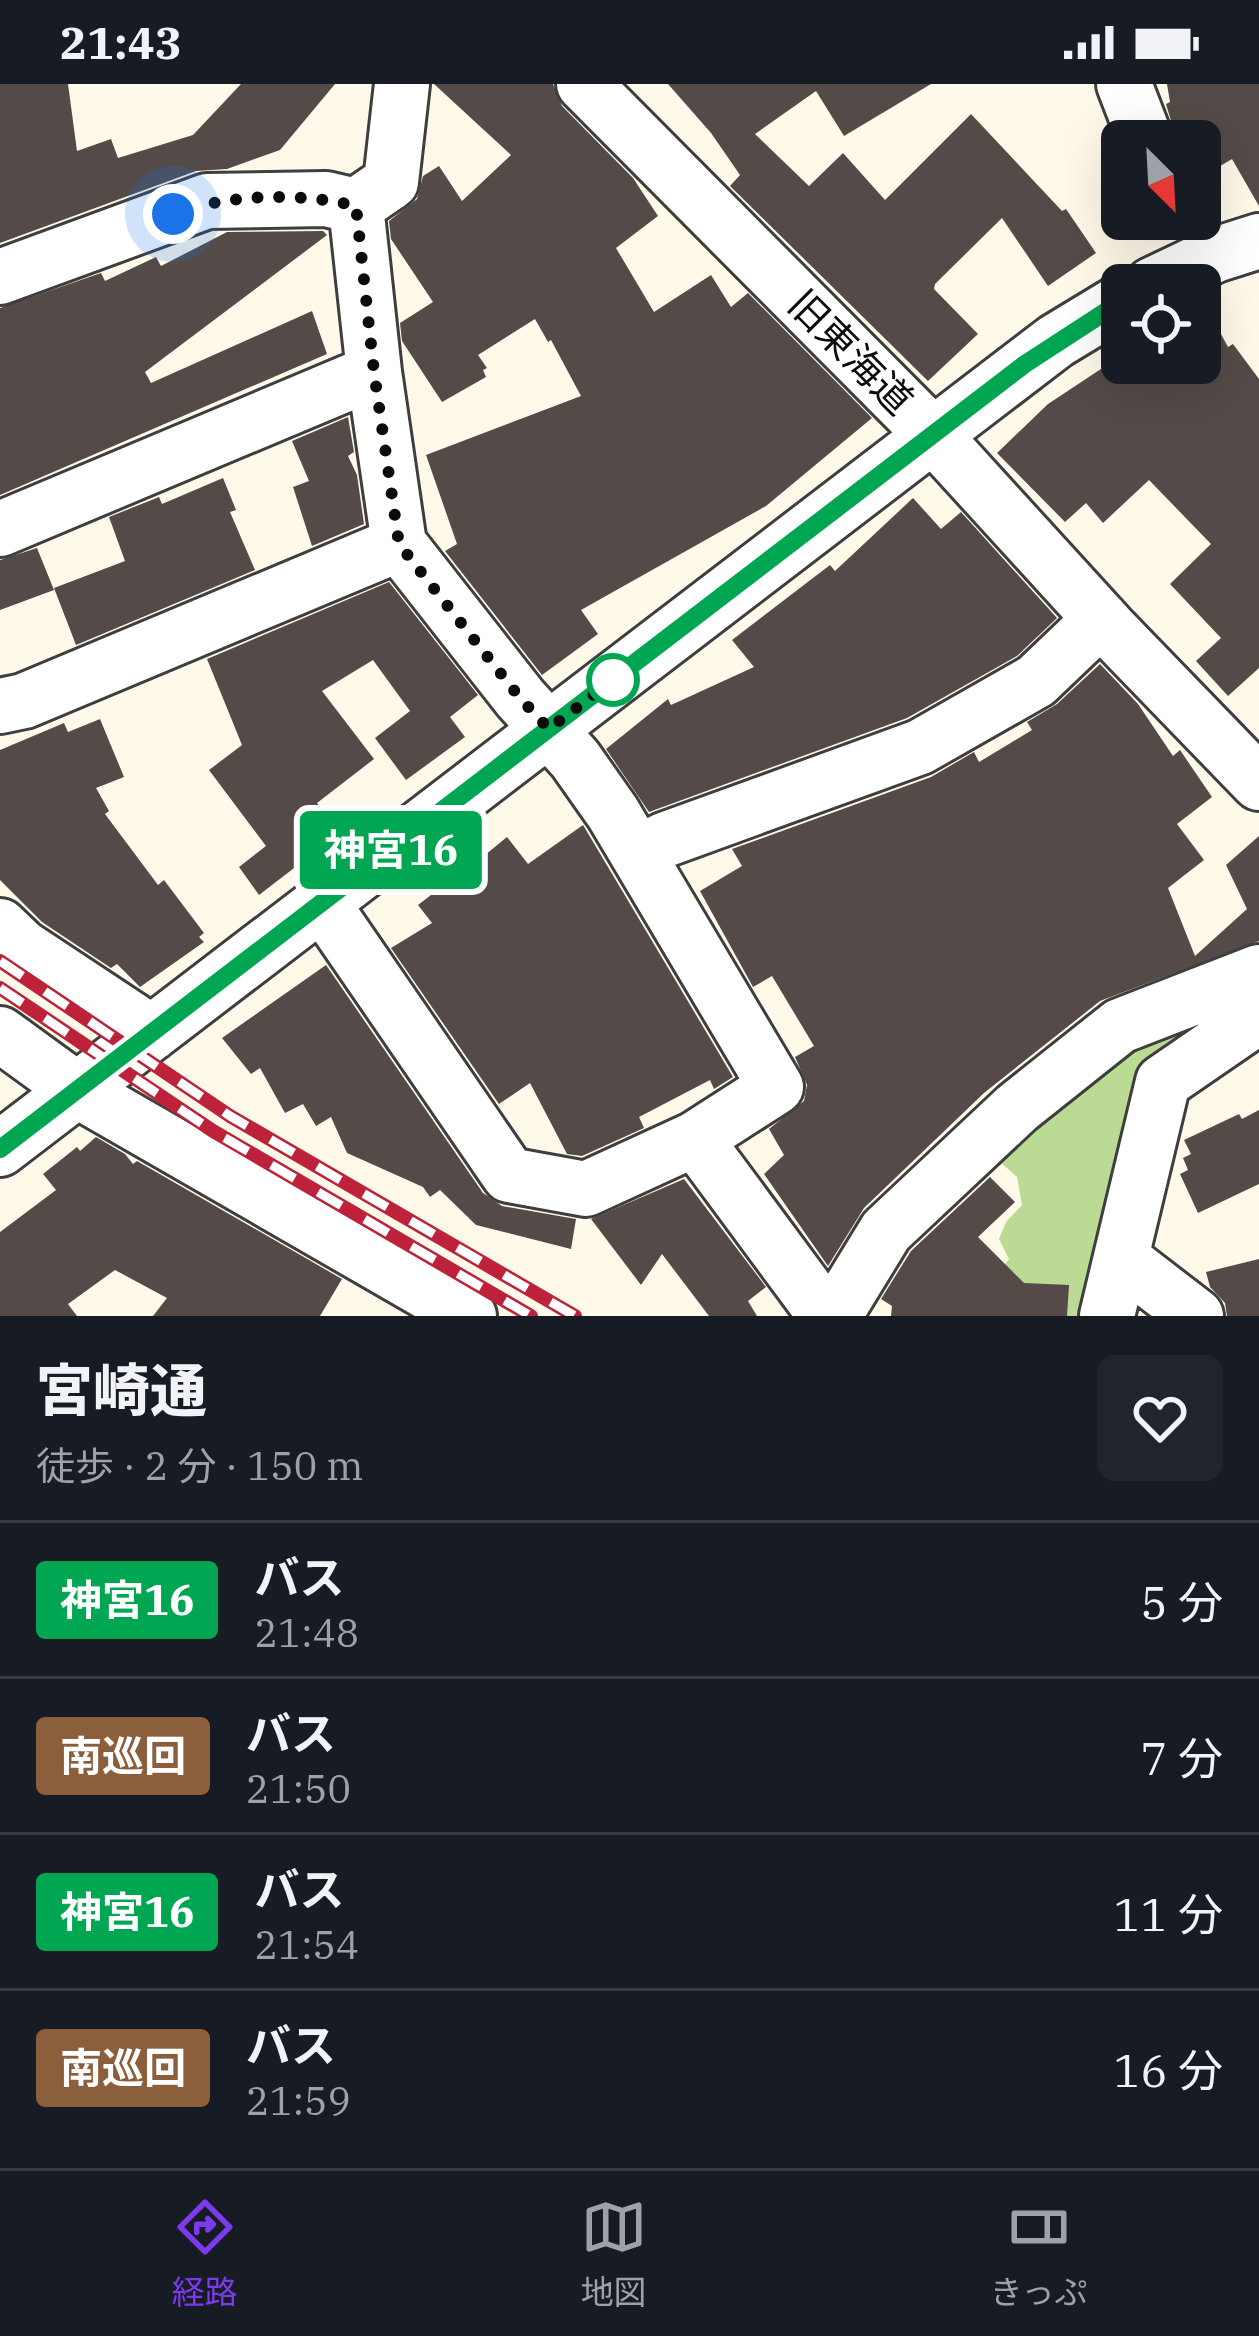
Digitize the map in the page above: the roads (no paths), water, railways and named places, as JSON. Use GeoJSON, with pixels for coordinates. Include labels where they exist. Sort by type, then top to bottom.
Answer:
{"type":"FeatureCollection","features":[{"type":"Feature","properties":{"kind":"street"},"geometry":{"type":"LineString","coordinates":[[0,277],[207,201],[326,199],[356,206],[392,182],[402,84]]}},
{"type":"Feature","properties":{"kind":"street","name":"旧東海道"},"geometry":{"type":"LineString","coordinates":[[584,84],[933,435],[1259,783]]}},
{"type":"Feature","properties":{"kind":"street"},"geometry":{"type":"LineString","coordinates":[[1124,84],[1138,120]]}},
{"type":"Feature","properties":{"kind":"street"},"geometry":{"type":"LineString","coordinates":[[322,903],[509,1175],[586,1189],[695,1139],[776,1087],[639,853],[575,759],[506,681],[399,544],[356,206]]}},
{"type":"Feature","properties":{"kind":"street"},"geometry":{"type":"LineString","coordinates":[[1183,264],[1222,238]]}},
{"type":"Feature","properties":{"kind":"street"},"geometry":{"type":"LineString","coordinates":[[0,1149],[1056,341],[1101,314]]}},
{"type":"Feature","properties":{"kind":"street"},"geometry":{"type":"LineString","coordinates":[[0,529],[374,372]]}},
{"type":"Feature","properties":{"kind":"street"},"geometry":{"type":"LineString","coordinates":[[0,706],[399,544]]}},
{"type":"Feature","properties":{"kind":"street"},"geometry":{"type":"LineString","coordinates":[[639,853],[920,747],[1036,681],[1101,619]]}},
{"type":"Feature","properties":{"kind":"street"},"geometry":{"type":"LineString","coordinates":[[0,926],[22,947],[152,1033]]}},
{"type":"Feature","properties":{"kind":"street"},"geometry":{"type":"LineString","coordinates":[[695,1139],[830,1316],[886,1231],[1017,1108],[1120,1026],[1259,972]]}},
{"type":"Feature","properties":{"kind":"street"},"geometry":{"type":"LineString","coordinates":[[1108,1316],[1163,1082],[1259,1016]]}},
{"type":"Feature","properties":{"kind":"street"},"geometry":{"type":"LineString","coordinates":[[0,1034],[77,1090],[469,1316]]}},
{"type":"Feature","properties":{"kind":"street"},"geometry":{"type":"LineString","coordinates":[[1121,1259],[1196,1316]]}},
{"type":"Feature","properties":{"kind":"railway"},"geometry":{"type":"LineString","coordinates":[[0,961],[230,1116],[575,1316]]}},
{"type":"Feature","properties":{"kind":"railway"},"geometry":{"type":"LineString","coordinates":[[0,988],[213,1131],[531,1316]]}}]}
